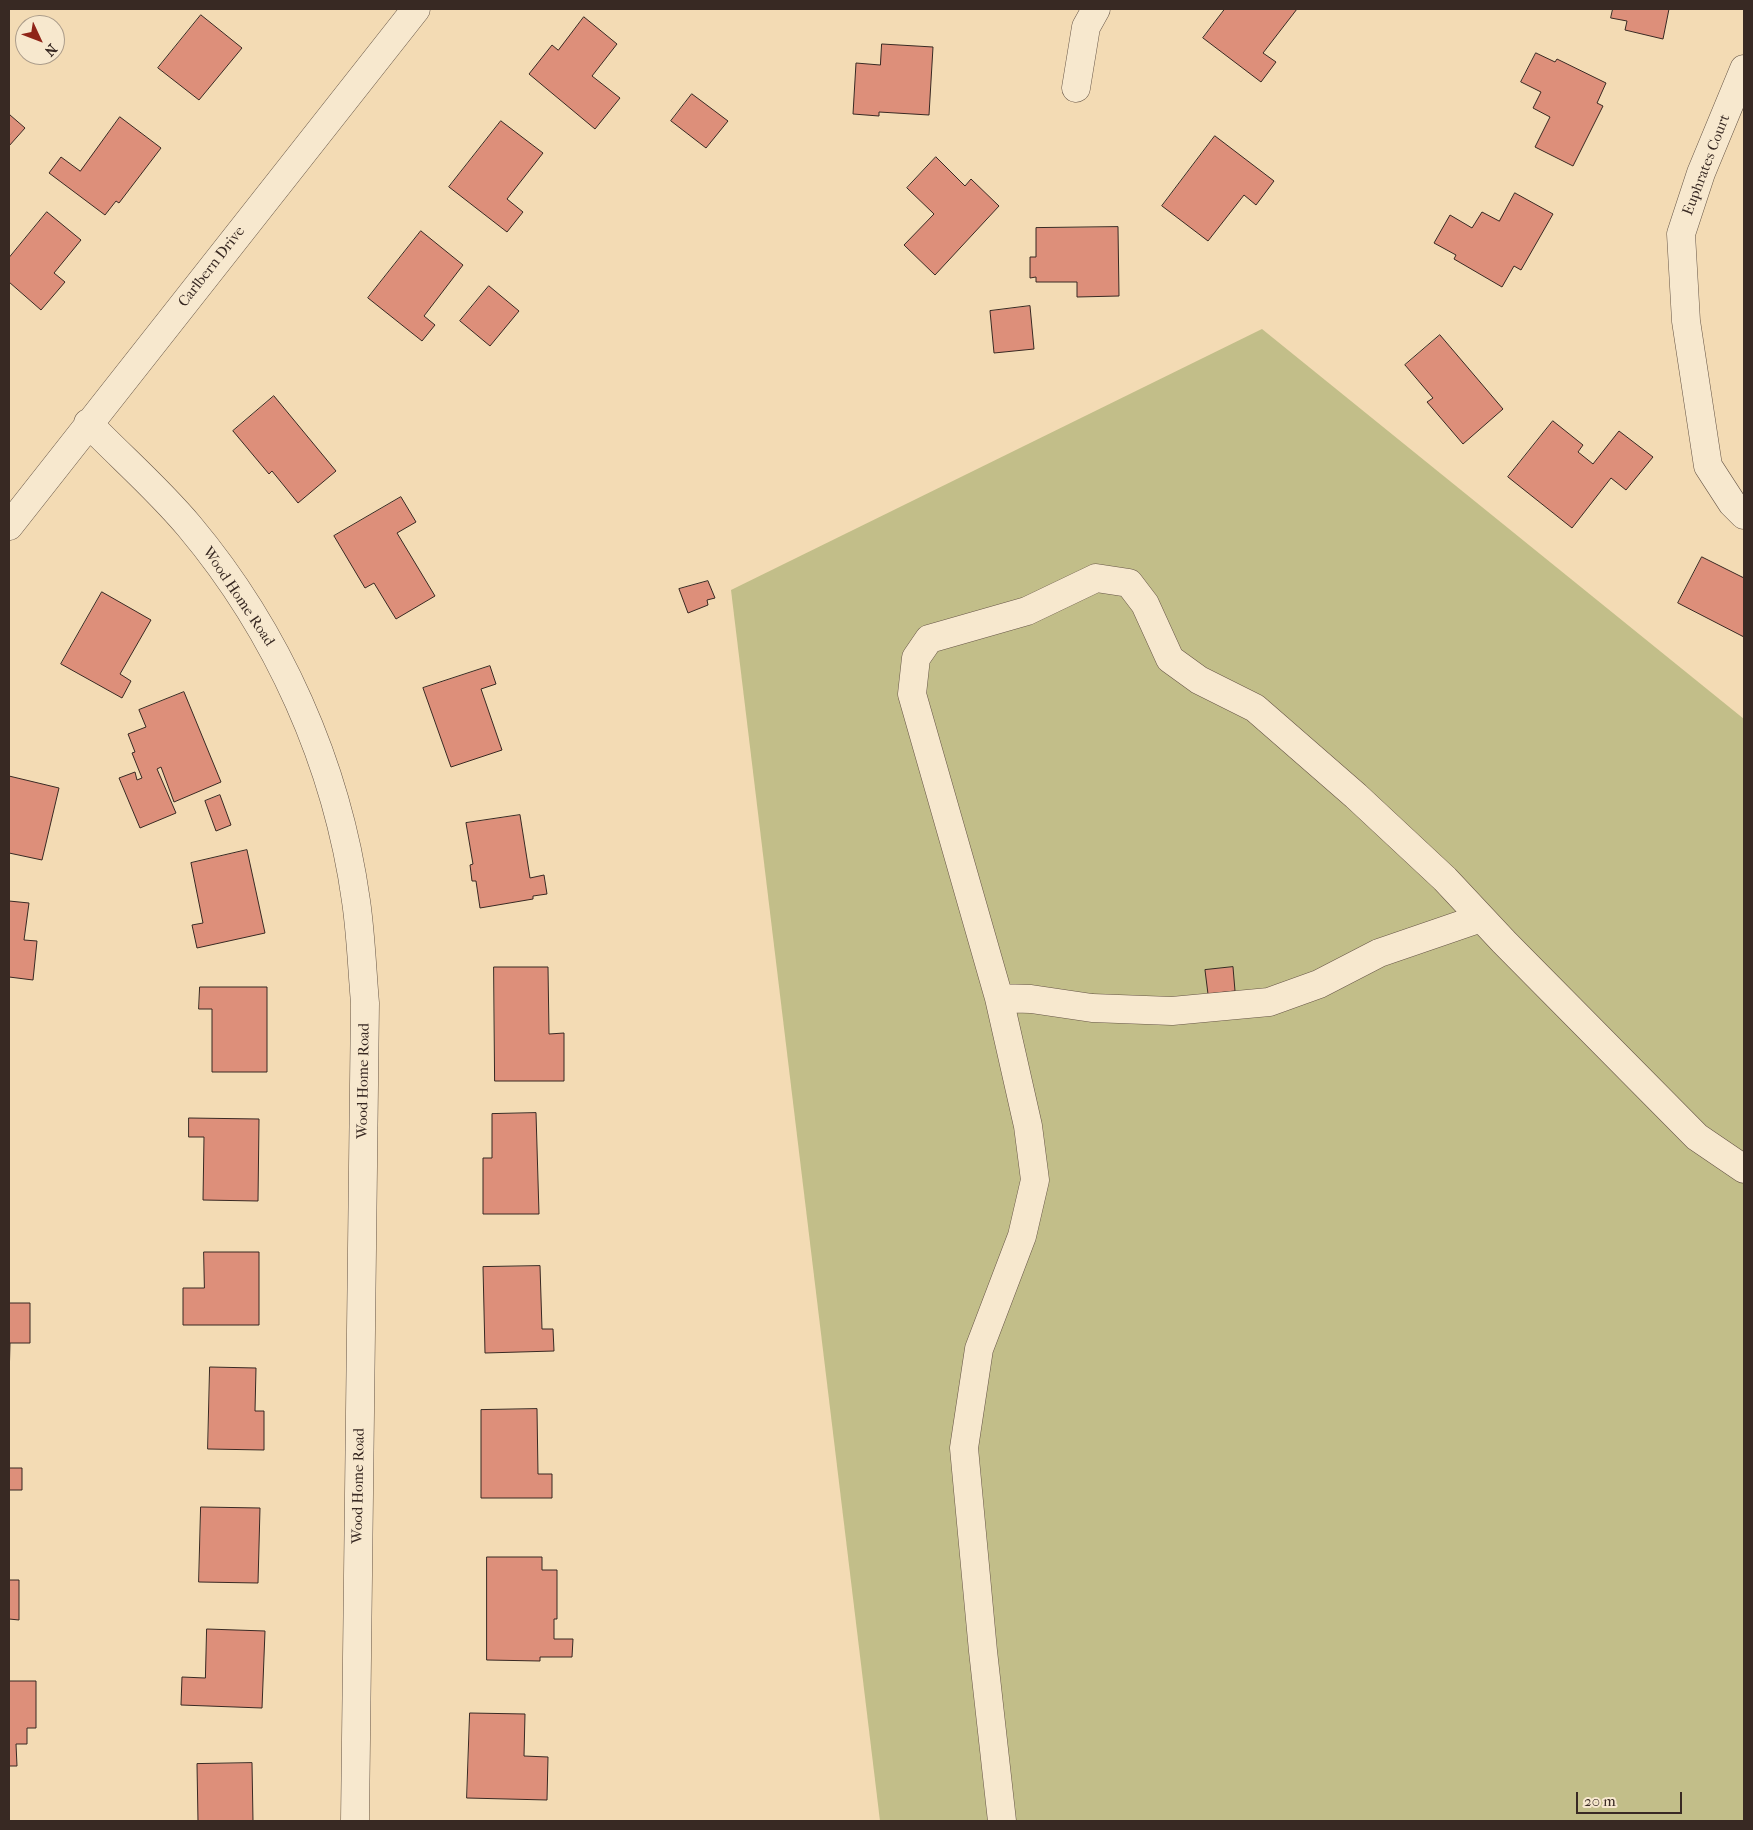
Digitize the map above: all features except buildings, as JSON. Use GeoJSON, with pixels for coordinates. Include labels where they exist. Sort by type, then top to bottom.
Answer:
{"type":"FeatureCollection","features":[{"type":"Feature","properties":{"kind":"street","name":"Carlbern Drive"},"geometry":{"type":"LineString","coordinates":[[9,526],[88,423],[416,9]]}},
{"type":"Feature","properties":{"kind":"street"},"geometry":{"type":"LineString","coordinates":[[1076,88],[1086,27],[1096,9]]}},
{"type":"Feature","properties":{"kind":"street","name":"Euphrates Court"},"geometry":{"type":"LineString","coordinates":[[1744,69],[1701,173],[1681,234],[1686,321],[1708,466],[1732,503],[1744,515]]}},
{"type":"Feature","properties":{"kind":"street","name":"Wood Home Road"},"geometry":{"type":"LineString","coordinates":[[88,423],[189,526],[246,604],[274,651],[299,702],[326,772],[343,833],[356,901],[365,1003],[355,1821]]}},
{"type":"Feature","properties":{"kind":"street"},"geometry":{"type":"LineString","coordinates":[[1002,1821],[983,1651],[964,1448],[979,1349],[1022,1236],[1035,1180],[1028,1126],[999,998],[912,694],[916,658],[930,639],[1027,610],[1096,578],[1129,583],[1145,604],[1170,659],[1199,680],[1255,708],[1356,796],[1444,879],[1697,1136],[1744,1169]]}},
{"type":"Feature","properties":{"kind":"street"},"geometry":{"type":"LineString","coordinates":[[999,998],[1031,999],[1092,1008],[1172,1011],[1269,1002],[1319,984],[1379,953],[1481,918]]}},
{"type":"Feature","properties":{"kind":"shaded area"},"geometry":{"type":"Polygon","coordinates":[[[1262,329],[1744,719],[1744,1821],[880,1821],[731,590],[1262,329]]]}}]}
